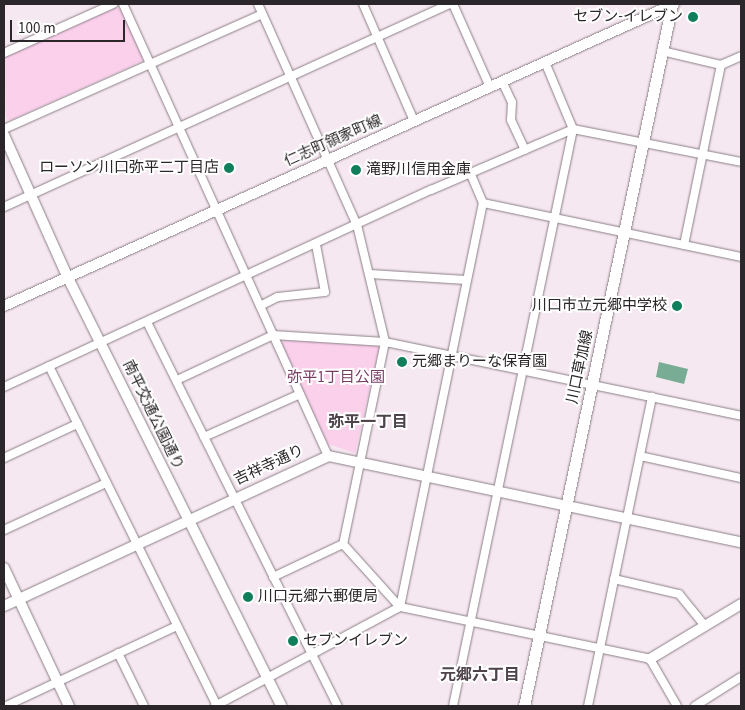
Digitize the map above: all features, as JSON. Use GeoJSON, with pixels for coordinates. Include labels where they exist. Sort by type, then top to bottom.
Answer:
{"type":"FeatureCollection","features":[{"type":"Feature","properties":{"kind":"main road","name":"川口草加線"},"geometry":{"type":"LineString","coordinates":[[524,706],[642,141],[673,4]]}},
{"type":"Feature","properties":{"kind":"street"},"geometry":{"type":"LineString","coordinates":[[4,52],[112,4]]}},
{"type":"Feature","properties":{"kind":"street"},"geometry":{"type":"LineString","coordinates":[[123,4],[328,456]]}},
{"type":"Feature","properties":{"kind":"street"},"geometry":{"type":"LineString","coordinates":[[258,4],[357,225],[385,342],[343,544]]}},
{"type":"Feature","properties":{"kind":"street"},"geometry":{"type":"LineString","coordinates":[[363,4],[414,121]]}},
{"type":"Feature","properties":{"kind":"street"},"geometry":{"type":"LineString","coordinates":[[4,207],[451,4],[490,87]]}},
{"type":"Feature","properties":{"kind":"street","name":"仁志町領家町線"},"geometry":{"type":"LineString","coordinates":[[4,306],[673,4]]}},
{"type":"Feature","properties":{"kind":"street"},"geometry":{"type":"LineString","coordinates":[[4,129],[262,14]]}},
{"type":"Feature","properties":{"kind":"street"},"geometry":{"type":"LineString","coordinates":[[662,51],[722,65],[740,59]]}},
{"type":"Feature","properties":{"kind":"street"},"geometry":{"type":"LineString","coordinates":[[453,706],[573,130],[545,62]]}},
{"type":"Feature","properties":{"kind":"street"},"geometry":{"type":"LineString","coordinates":[[684,245],[722,65]]}},
{"type":"Feature","properties":{"kind":"street"},"geometry":{"type":"LineString","coordinates":[[502,81],[512,102],[511,120],[525,150]]}},
{"type":"Feature","properties":{"kind":"street"},"geometry":{"type":"LineString","coordinates":[[4,387],[470,173],[573,130],[642,141],[741,162]]}},
{"type":"Feature","properties":{"kind":"street","name":"南平交通公園通り"},"geometry":{"type":"LineString","coordinates":[[4,135],[68,278],[281,706]]}},
{"type":"Feature","properties":{"kind":"street"},"geometry":{"type":"LineString","coordinates":[[49,366],[216,706],[400,607],[483,204],[470,173]]}},
{"type":"Feature","properties":{"kind":"street"},"geometry":{"type":"LineString","coordinates":[[483,204],[741,257]]}},
{"type":"Feature","properties":{"kind":"street"},"geometry":{"type":"LineString","coordinates":[[260,306],[278,297],[325,292],[316,245]]}},
{"type":"Feature","properties":{"kind":"street"},"geometry":{"type":"LineString","coordinates":[[370,274],[466,280]]}},
{"type":"Feature","properties":{"kind":"street"},"geometry":{"type":"LineString","coordinates":[[147,322],[338,706]]}},
{"type":"Feature","properties":{"kind":"street"},"geometry":{"type":"LineString","coordinates":[[177,380],[273,335],[385,342],[741,416]]}},
{"type":"Feature","properties":{"kind":"street"},"geometry":{"type":"LineString","coordinates":[[204,437],[300,394]]}},
{"type":"Feature","properties":{"kind":"street"},"geometry":{"type":"LineString","coordinates":[[588,706],[652,397]]}},
{"type":"Feature","properties":{"kind":"street"},"geometry":{"type":"LineString","coordinates":[[4,458],[77,424]]}},
{"type":"Feature","properties":{"kind":"street","name":"吉祥寺通り"},"geometry":{"type":"LineString","coordinates":[[4,606],[328,456],[361,461],[741,542]]}},
{"type":"Feature","properties":{"kind":"street"},"geometry":{"type":"LineString","coordinates":[[640,456],[741,478]]}},
{"type":"Feature","properties":{"kind":"street"},"geometry":{"type":"LineString","coordinates":[[4,530],[106,483]]}},
{"type":"Feature","properties":{"kind":"street"},"geometry":{"type":"LineString","coordinates":[[273,577],[343,544]]}},
{"type":"Feature","properties":{"kind":"street"},"geometry":{"type":"LineString","coordinates":[[343,544],[400,607],[650,659],[741,604]]}},
{"type":"Feature","properties":{"kind":"street"},"geometry":{"type":"LineString","coordinates":[[4,568],[69,706]]}},
{"type":"Feature","properties":{"kind":"street"},"geometry":{"type":"LineString","coordinates":[[614,579],[679,594],[705,626]]}},
{"type":"Feature","properties":{"kind":"street"},"geometry":{"type":"LineString","coordinates":[[6,706],[177,626]]}},
{"type":"Feature","properties":{"kind":"street"},"geometry":{"type":"LineString","coordinates":[[118,654],[144,706]]}},
{"type":"Feature","properties":{"kind":"street"},"geometry":{"type":"LineString","coordinates":[[650,659],[677,706]]}},
{"type":"Feature","properties":{"kind":"street"},"geometry":{"type":"LineString","coordinates":[[695,706],[741,678]]}},
{"type":"Feature","properties":{"kind":"green space"},"geometry":{"type":"Polygon","coordinates":[[[115,7],[121,9],[143,59],[141,62],[11,120],[6,119],[4,56],[115,7]]]}},
{"type":"Feature","properties":{"kind":"green space","name":"弥平1丁目公園"},"geometry":{"type":"Polygon","coordinates":[[[284,340],[376,344],[379,349],[355,453],[328,444],[281,344],[284,340]]]}},
{"type":"Feature","properties":{"kind":"shaded area"},"geometry":{"type":"Polygon","coordinates":[[[659,362],[688,369],[684,384],[656,377],[659,362]]]}},
{"type":"Feature","properties":{"kind":"place","name":"セブン-イレブン"},"geometry":{"type":"Point","coordinates":[693,17]}},
{"type":"Feature","properties":{"kind":"place","name":"ローソン川口弥平二丁目店"},"geometry":{"type":"Point","coordinates":[229,168]}},
{"type":"Feature","properties":{"kind":"place","name":"滝野川信用金庫"},"geometry":{"type":"Point","coordinates":[356,170]}},
{"type":"Feature","properties":{"kind":"place","name":"川口市立元郷中学校"},"geometry":{"type":"Point","coordinates":[677,306]}},
{"type":"Feature","properties":{"kind":"place","name":"元郷まりーな保育園"},"geometry":{"type":"Point","coordinates":[402,362]}},
{"type":"Feature","properties":{"kind":"place","name":"川口元郷六郵便局"},"geometry":{"type":"Point","coordinates":[248,597]}},
{"type":"Feature","properties":{"kind":"place","name":"セブンイレブン"},"geometry":{"type":"Point","coordinates":[293,641]}},
{"type":"Feature","properties":{"kind":"district","name":"弥平一丁目"},"geometry":{"type":"Point","coordinates":[368,422]}},
{"type":"Feature","properties":{"kind":"district","name":"元郷六丁目"},"geometry":{"type":"Point","coordinates":[480,675]}}]}
